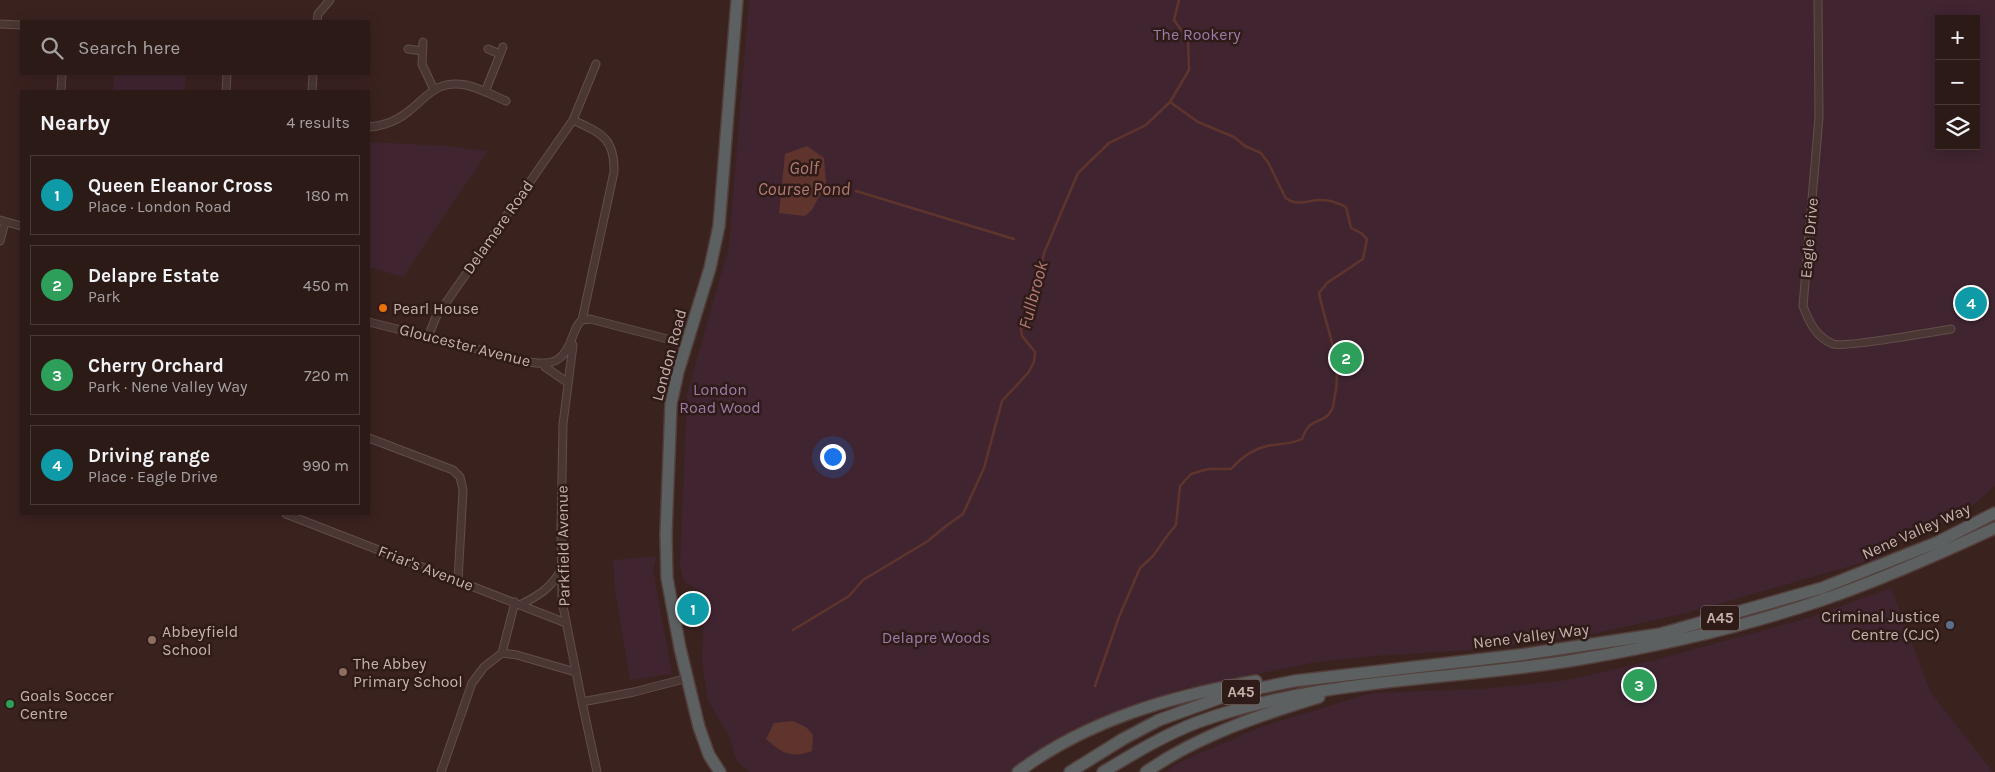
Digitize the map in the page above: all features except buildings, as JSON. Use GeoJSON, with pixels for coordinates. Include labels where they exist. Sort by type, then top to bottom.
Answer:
{"type":"FeatureCollection","features":[{"type":"Feature","properties":{"kind":"highway","name":"London Road"},"geometry":{"type":"LineString","coordinates":[[720,772],[709,755],[699,727],[673,618],[667,578],[666,534],[671,404],[678,372],[710,268],[719,226],[737,0]]}},
{"type":"Feature","properties":{"kind":"highway","name":"Nene Valley Way"},"geometry":{"type":"LineString","coordinates":[[1070,772],[1123,739],[1159,720],[1231,694],[1294,681],[1594,644],[1660,634],[1822,588],[1938,542],[1995,513]]}},
{"type":"Feature","properties":{"kind":"highway","name":"Nene Valley Way"},"geometry":{"type":"LineString","coordinates":[[1103,772],[1165,737],[1197,723],[1237,709],[1300,694],[1364,684],[1521,669],[1661,645],[1729,628],[1823,600],[1944,552],[1995,528]]}},
{"type":"Feature","properties":{"kind":"highway"},"geometry":{"type":"LineString","coordinates":[[1018,772],[1056,747],[1106,722],[1152,705],[1190,694],[1285,676],[1353,667],[1429,665]]}},
{"type":"Feature","properties":{"kind":"highway"},"geometry":{"type":"LineString","coordinates":[[1146,772],[1161,762],[1220,732],[1273,712],[1364,684]]}},
{"type":"Feature","properties":{"kind":"street"},"geometry":{"type":"LineString","coordinates":[[316,20],[318,14],[330,0]]}},
{"type":"Feature","properties":{"kind":"street","name":"Eagle Drive"},"geometry":{"type":"LineString","coordinates":[[1818,0],[1819,117],[1803,306],[1808,321],[1820,336],[1838,345],[1951,329]]}},
{"type":"Feature","properties":{"kind":"street"},"geometry":{"type":"LineString","coordinates":[[0,24],[20,25]]}},
{"type":"Feature","properties":{"kind":"street"},"geometry":{"type":"LineString","coordinates":[[423,42],[422,64],[434,90]]}},
{"type":"Feature","properties":{"kind":"street"},"geometry":{"type":"LineString","coordinates":[[485,92],[503,47]]}},
{"type":"Feature","properties":{"kind":"street"},"geometry":{"type":"LineString","coordinates":[[408,49],[422,51]]}},
{"type":"Feature","properties":{"kind":"street"},"geometry":{"type":"LineString","coordinates":[[488,49],[500,54]]}},
{"type":"Feature","properties":{"kind":"street","name":"Delamere Road"},"geometry":{"type":"LineString","coordinates":[[428,337],[436,317],[573,120],[596,64]]}},
{"type":"Feature","properties":{"kind":"street"},"geometry":{"type":"LineString","coordinates":[[61,90],[62,75]]}},
{"type":"Feature","properties":{"kind":"street"},"geometry":{"type":"LineString","coordinates":[[226,90],[227,75]]}},
{"type":"Feature","properties":{"kind":"street"},"geometry":{"type":"LineString","coordinates":[[312,75],[312,90]]}},
{"type":"Feature","properties":{"kind":"street"},"geometry":{"type":"LineString","coordinates":[[370,127],[385,124],[396,119],[408,112],[434,90],[445,85],[466,85],[506,101]]}},
{"type":"Feature","properties":{"kind":"street"},"geometry":{"type":"LineString","coordinates":[[573,120],[600,135],[610,144],[615,157],[614,172],[582,320],[590,319],[687,344]]}},
{"type":"Feature","properties":{"kind":"street"},"geometry":{"type":"LineString","coordinates":[[0,241],[3,221],[20,226]]}},
{"type":"Feature","properties":{"kind":"street","name":"Gloucester Avenue"},"geometry":{"type":"LineString","coordinates":[[370,322],[514,358],[550,363],[561,358],[566,352],[582,320]]}},
{"type":"Feature","properties":{"kind":"street","name":"Parkfield Avenue"},"geometry":{"type":"LineString","coordinates":[[571,342],[573,345],[562,424],[562,601],[596,772]]}},
{"type":"Feature","properties":{"kind":"street"},"geometry":{"type":"LineString","coordinates":[[543,363],[545,367],[567,382]]}},
{"type":"Feature","properties":{"kind":"street"},"geometry":{"type":"LineString","coordinates":[[370,438],[453,470],[460,478],[463,490],[458,581]]}},
{"type":"Feature","properties":{"kind":"street","name":"Friar's Avenue"},"geometry":{"type":"LineString","coordinates":[[289,515],[566,623]]}},
{"type":"Feature","properties":{"kind":"street"},"geometry":{"type":"LineString","coordinates":[[441,772],[472,683],[484,667],[502,653],[518,604],[545,590],[562,569]]}},
{"type":"Feature","properties":{"kind":"street"},"geometry":{"type":"LineString","coordinates":[[502,653],[517,655],[575,672]]}},
{"type":"Feature","properties":{"kind":"street"},"geometry":{"type":"LineString","coordinates":[[582,702],[634,692],[688,678]]}},
{"type":"Feature","properties":{"kind":"green space"},"geometry":{"type":"Polygon","coordinates":[[[749,0],[1995,0],[1995,486],[1966,511],[1883,550],[1879,558],[1690,612],[1584,636],[1473,650],[1386,655],[1316,662],[1182,689],[1114,712],[1079,728],[1010,772],[750,772],[737,762],[729,736],[708,701],[702,661],[705,593],[684,582],[680,567],[687,394],[729,247],[749,0]]]}},
{"type":"Feature","properties":{"kind":"green space"},"geometry":{"type":"Polygon","coordinates":[[[114,75],[186,75],[185,90],[113,90],[114,75]]]}},
{"type":"Feature","properties":{"kind":"green space"},"geometry":{"type":"Polygon","coordinates":[[[370,142],[445,146],[488,151],[403,277],[370,267],[370,142]]]}},
{"type":"Feature","properties":{"kind":"green space"},"geometry":{"type":"Polygon","coordinates":[[[657,556],[653,570],[672,674],[630,680],[615,590],[613,560],[657,556]]]}},
{"type":"Feature","properties":{"kind":"green space"},"geometry":{"type":"Polygon","coordinates":[[[1891,588],[1931,693],[1993,772],[1166,772],[1180,762],[1263,726],[1372,693],[1481,689],[1581,677],[1655,660],[1808,618],[1891,588]]]}},
{"type":"Feature","properties":{"kind":"water","name":"Golf Course Pond"},"geometry":{"type":"Polygon","coordinates":[[[807,146],[824,158],[826,183],[812,210],[805,216],[779,213],[785,154],[807,146]]]}},
{"type":"Feature","properties":{"kind":"water"},"geometry":{"type":"Polygon","coordinates":[[[793,721],[806,727],[813,735],[812,751],[798,754],[787,753],[766,739],[774,723],[793,721]]]}},
{"type":"Feature","properties":{"kind":"waterway","name":"Fullbrook"},"geometry":{"type":"LineString","coordinates":[[793,630],[849,596],[863,580],[928,541],[963,514],[984,468],[1002,401],[1028,373],[1034,362],[1035,352],[1022,336],[1021,328],[1032,304],[1044,253],[1078,173],[1109,143],[1146,125],[1170,102],[1189,70],[1188,39],[1174,20],[1179,0]]}},
{"type":"Feature","properties":{"kind":"waterway"},"geometry":{"type":"LineString","coordinates":[[1095,686],[1119,617],[1140,568],[1153,556],[1176,525],[1180,486],[1191,474],[1208,469],[1231,469],[1257,449],[1302,439],[1312,424],[1327,416],[1331,411],[1337,386],[1337,373],[1333,346],[1319,293],[1327,283],[1363,259],[1367,239],[1361,233],[1351,228],[1346,207],[1326,200],[1298,203],[1289,200],[1285,197],[1269,164],[1261,153],[1245,146],[1234,137],[1198,122],[1170,102]]}},
{"type":"Feature","properties":{"kind":"waterway"},"geometry":{"type":"LineString","coordinates":[[856,191],[1014,239]]}},
{"type":"Feature","properties":{"kind":"place","name":"Driving range"},"geometry":{"type":"Point","coordinates":[1971,303]}},
{"type":"Feature","properties":{"kind":"place","name":"Pearl House"},"geometry":{"type":"Point","coordinates":[383,308]}},
{"type":"Feature","properties":{"kind":"place","name":"Delapre Estate"},"geometry":{"type":"Point","coordinates":[1346,358]}},
{"type":"Feature","properties":{"kind":"place","name":"Queen Eleanor Cross"},"geometry":{"type":"Point","coordinates":[693,609]}},
{"type":"Feature","properties":{"kind":"place","name":"Criminal Justice Centre (CJC)"},"geometry":{"type":"Point","coordinates":[1950,625]}},
{"type":"Feature","properties":{"kind":"place","name":"Abbeyfield School"},"geometry":{"type":"Point","coordinates":[152,640]}},
{"type":"Feature","properties":{"kind":"place","name":"The Abbey Primary School"},"geometry":{"type":"Point","coordinates":[343,672]}},
{"type":"Feature","properties":{"kind":"place","name":"Cherry Orchard"},"geometry":{"type":"Point","coordinates":[1639,685]}},
{"type":"Feature","properties":{"kind":"place","name":"Goals Soccer Centre"},"geometry":{"type":"Point","coordinates":[10,704]}},
{"type":"Feature","properties":{"kind":"park label","name":"The Rookery"},"geometry":{"type":"Point","coordinates":[1197,34]}},
{"type":"Feature","properties":{"kind":"park label","name":"London Road Wood"},"geometry":{"type":"Point","coordinates":[720,398]}},
{"type":"Feature","properties":{"kind":"park label","name":"Delapre Woods"},"geometry":{"type":"Point","coordinates":[936,637]}}]}
